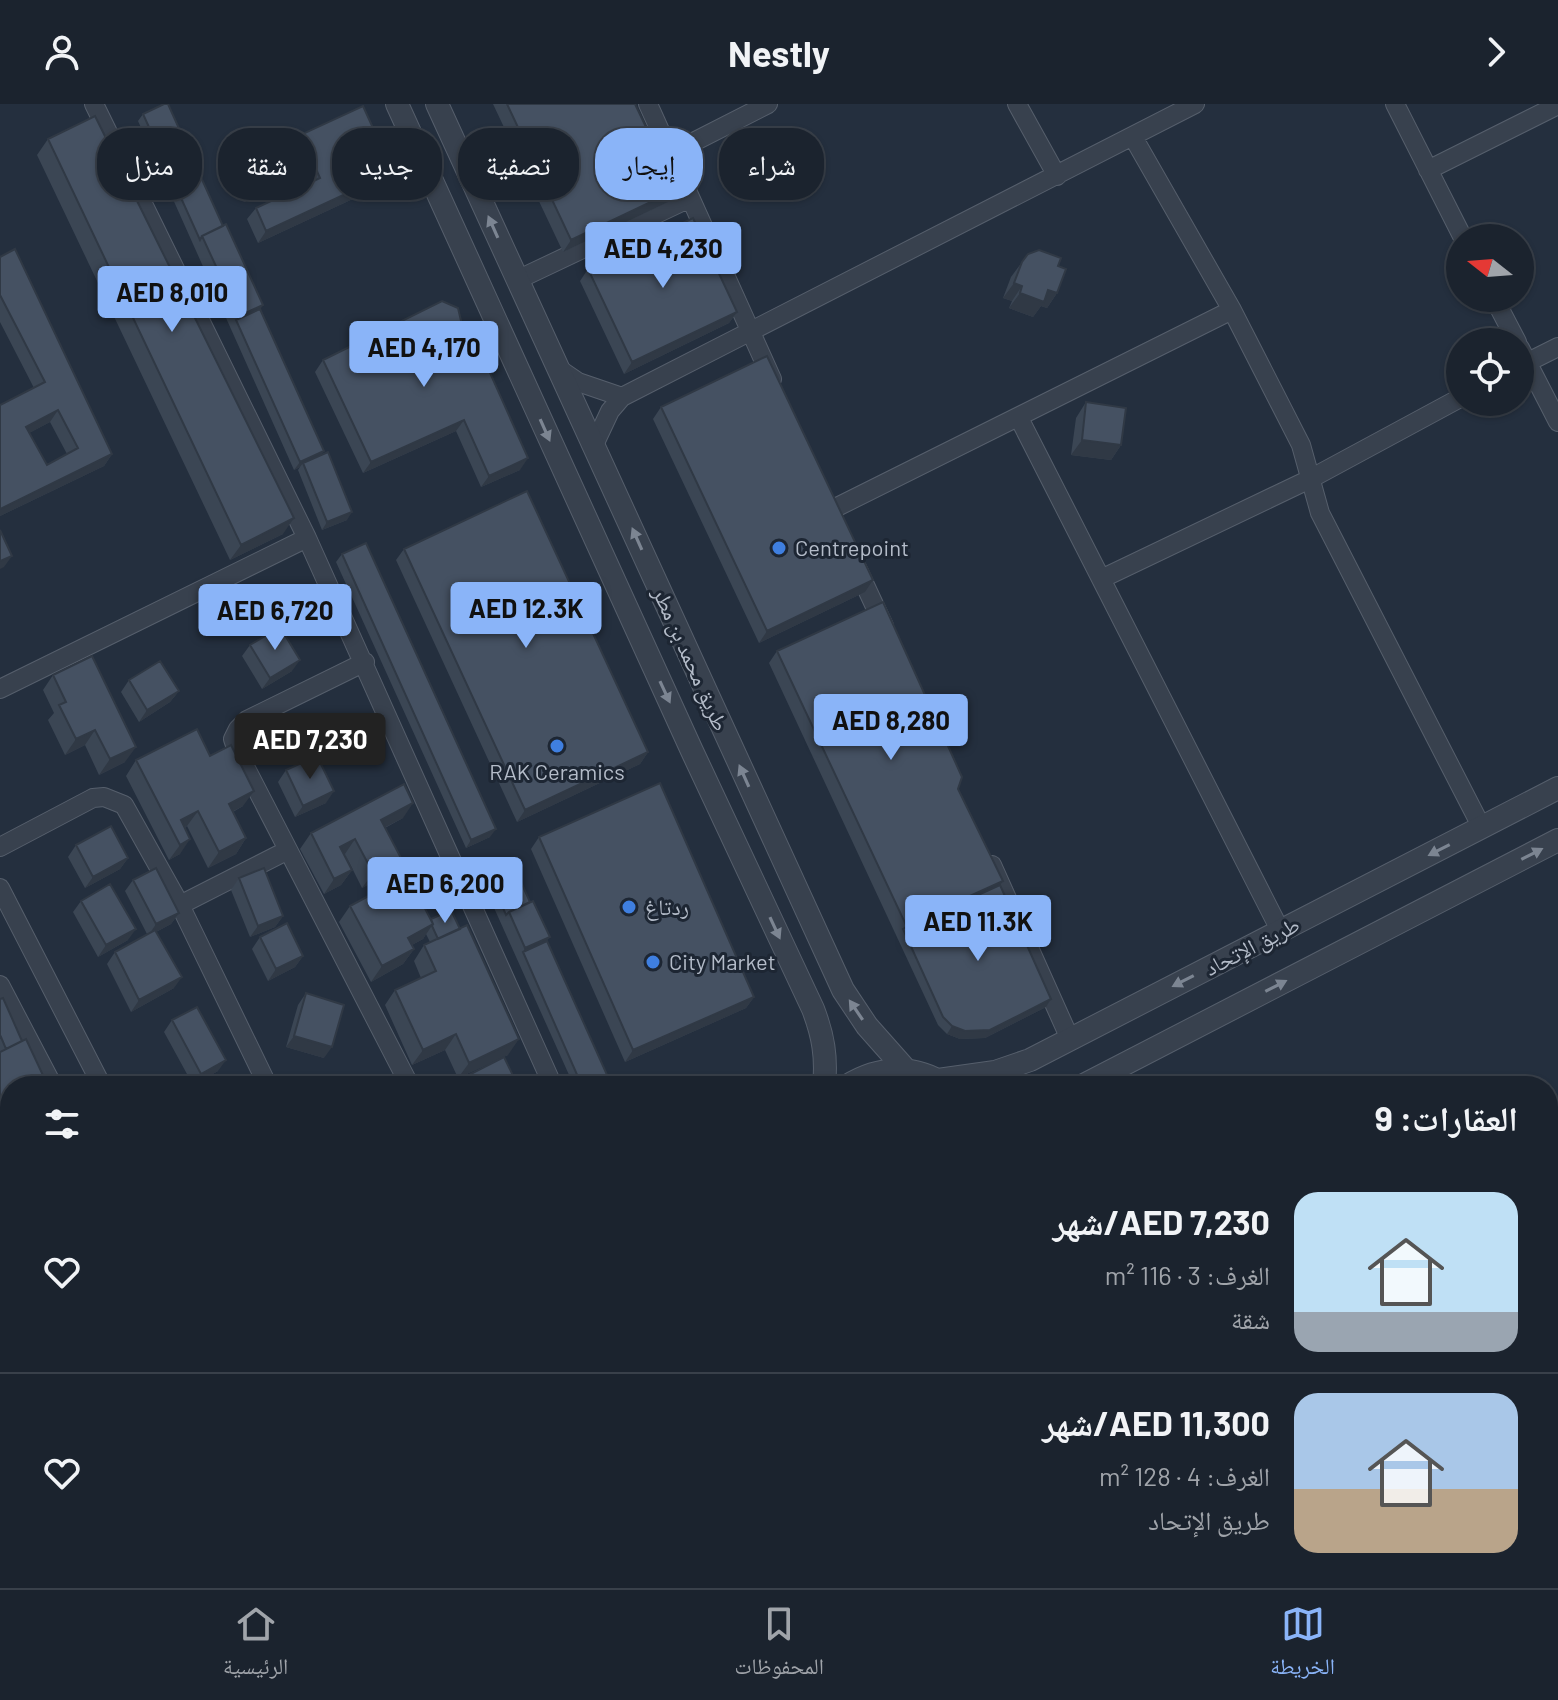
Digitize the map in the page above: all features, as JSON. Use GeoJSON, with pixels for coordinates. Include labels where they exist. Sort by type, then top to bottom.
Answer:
{"type":"FeatureCollection","features":[{"type":"Feature","properties":{"kind":"street"},"geometry":{"type":"LineString","coordinates":[[94,104],[365,662],[549,1076]]}},
{"type":"Feature","properties":{"kind":"street","name":"طريق محمد بن مطر"},"geometry":{"type":"LineString","coordinates":[[397,104],[698,766],[813,1009],[822,1033],[827,1061],[825,1076]]}},
{"type":"Feature","properties":{"kind":"street","name":"طريق محمد بن مطر"},"geometry":{"type":"LineString","coordinates":[[437,104],[843,990],[867,1026],[906,1070]]}},
{"type":"Feature","properties":{"kind":"street"},"geometry":{"type":"LineString","coordinates":[[648,104],[659,128]]}},
{"type":"Feature","properties":{"kind":"street"},"geometry":{"type":"LineString","coordinates":[[703,137],[768,104]]}},
{"type":"Feature","properties":{"kind":"street"},"geometry":{"type":"LineString","coordinates":[[1017,104],[1057,176]]}},
{"type":"Feature","properties":{"kind":"street"},"geometry":{"type":"LineString","coordinates":[[594,445],[610,411],[622,397],[1195,104]]}},
{"type":"Feature","properties":{"kind":"street"},"geometry":{"type":"LineString","coordinates":[[1395,104],[1456,224]]}},
{"type":"Feature","properties":{"kind":"street"},"geometry":{"type":"LineString","coordinates":[[1428,170],[1558,105]]}},
{"type":"Feature","properties":{"kind":"street"},"geometry":{"type":"LineString","coordinates":[[1133,137],[1232,310],[1301,445],[1320,513],[1482,828]]}},
{"type":"Feature","properties":{"kind":"street"},"geometry":{"type":"LineString","coordinates":[[517,280],[686,200]]}},
{"type":"Feature","properties":{"kind":"street"},"geometry":{"type":"LineString","coordinates":[[691,200],[782,401]]}},
{"type":"Feature","properties":{"kind":"street"},"geometry":{"type":"LineString","coordinates":[[831,510],[1232,310]]}},
{"type":"Feature","properties":{"kind":"street"},"geometry":{"type":"LineString","coordinates":[[1534,355],[1558,347]]}},
{"type":"Feature","properties":{"kind":"street"},"geometry":{"type":"LineString","coordinates":[[559,369],[578,382],[622,397]]}},
{"type":"Feature","properties":{"kind":"street"},"geometry":{"type":"LineString","coordinates":[[1534,380],[1558,422]]}},
{"type":"Feature","properties":{"kind":"street"},"geometry":{"type":"LineString","coordinates":[[1101,579],[1310,479],[1446,406]]}},
{"type":"Feature","properties":{"kind":"street"},"geometry":{"type":"LineString","coordinates":[[1019,418],[1281,932]]}},
{"type":"Feature","properties":{"kind":"street"},"geometry":{"type":"LineString","coordinates":[[0,689],[307,538]]}},
{"type":"Feature","properties":{"kind":"street"},"geometry":{"type":"LineString","coordinates":[[849,550],[893,646]]}},
{"type":"Feature","properties":{"kind":"street"},"geometry":{"type":"LineString","coordinates":[[365,662],[247,720],[233,739],[405,1076]]}},
{"type":"Feature","properties":{"kind":"street","name":"طريق اﻹتحاد"},"geometry":{"type":"LineString","coordinates":[[974,1076],[1030,1060],[1558,788]]}},
{"type":"Feature","properties":{"kind":"street"},"geometry":{"type":"LineString","coordinates":[[0,847],[93,798],[114,799],[124,805],[180,905],[263,1076]]}},
{"type":"Feature","properties":{"kind":"street","name":"طريق اﻹتحاد"},"geometry":{"type":"LineString","coordinates":[[1101,1076],[1558,840]]}},
{"type":"Feature","properties":{"kind":"street"},"geometry":{"type":"LineString","coordinates":[[984,849],[1070,1039]]}},
{"type":"Feature","properties":{"kind":"street"},"geometry":{"type":"LineString","coordinates":[[180,905],[288,850]]}},
{"type":"Feature","properties":{"kind":"street"},"geometry":{"type":"LineString","coordinates":[[0,888],[6,914],[96,1076]]}},
{"type":"Feature","properties":{"kind":"street"},"geometry":{"type":"LineString","coordinates":[[0,985],[48,1076]]}},
{"type":"Feature","properties":{"kind":"street"},"geometry":{"type":"LineString","coordinates":[[864,1076],[886,1070],[906,1070],[923,1076]]}},
{"type":"Feature","properties":{"kind":"building"},"geometry":{"type":"Polygon","coordinates":[[[168,104],[179,128],[149,128],[143,114],[168,104]]]}},
{"type":"Feature","properties":{"kind":"building"},"geometry":{"type":"Polygon","coordinates":[[[507,104],[635,104],[646,128],[595,128],[595,200],[655,200],[571,240],[552,200],[579,200],[579,128],[518,128],[507,104]]]}},
{"type":"Feature","properties":{"kind":"building"},"geometry":{"type":"Polygon","coordinates":[[[363,106],[373,128],[332,128],[333,200],[266,231],[256,208],[273,200],[316,200],[316,180],[320,178],[316,169],[316,128],[363,106]]]}},
{"type":"Feature","properties":{"kind":"building"},"geometry":{"type":"Polygon","coordinates":[[[95,116],[101,128],[97,128],[97,200],[137,200],[294,518],[241,545],[48,139],[95,116]]]}},
{"type":"Feature","properties":{"kind":"building"},"geometry":{"type":"Polygon","coordinates":[[[202,179],[223,226],[200,240],[182,200],[202,200],[202,179]]]}},
{"type":"Feature","properties":{"kind":"building"},"geometry":{"type":"Polygon","coordinates":[[[693,218],[737,312],[632,362],[588,269],[693,218]]]}},
{"type":"Feature","properties":{"kind":"building"},"geometry":{"type":"Polygon","coordinates":[[[226,224],[263,305],[239,316],[202,236],[226,224]]]}},
{"type":"Feature","properties":{"kind":"building"},"geometry":{"type":"Polygon","coordinates":[[[15,249],[112,454],[0,509],[0,405],[45,382],[0,295],[0,257],[15,249]],[[58,410],[26,427],[47,465],[78,448],[58,410]]]}},
{"type":"Feature","properties":{"kind":"building"},"geometry":{"type":"Polygon","coordinates":[[[1039,250],[1061,258],[1058,266],[1066,269],[1057,293],[1048,290],[1044,302],[1020,293],[1022,286],[1014,283],[1028,254],[1039,250]]]}},
{"type":"Feature","properties":{"kind":"building"},"geometry":{"type":"Polygon","coordinates":[[[442,301],[458,308],[462,325],[456,344],[451,346],[474,337],[528,458],[489,476],[464,420],[371,462],[323,360],[442,301]]]}},
{"type":"Feature","properties":{"kind":"building"},"geometry":{"type":"Polygon","coordinates":[[[260,309],[324,451],[300,462],[236,320],[260,309]]]}},
{"type":"Feature","properties":{"kind":"building"},"geometry":{"type":"Polygon","coordinates":[[[767,356],[873,580],[767,631],[661,407],[767,356]]]}},
{"type":"Feature","properties":{"kind":"building"},"geometry":{"type":"Polygon","coordinates":[[[1086,402],[1126,408],[1121,445],[1082,440],[1086,402]]]}},
{"type":"Feature","properties":{"kind":"building"},"geometry":{"type":"Polygon","coordinates":[[[328,452],[352,512],[327,522],[303,463],[328,452]]]}},
{"type":"Feature","properties":{"kind":"building"},"geometry":{"type":"Polygon","coordinates":[[[527,491],[648,752],[525,810],[404,549],[527,491]]]}},
{"type":"Feature","properties":{"kind":"building"},"geometry":{"type":"Polygon","coordinates":[[[0,530],[12,556],[0,561],[0,530]]]}},
{"type":"Feature","properties":{"kind":"building"},"geometry":{"type":"Polygon","coordinates":[[[366,543],[496,829],[471,840],[342,554],[366,543]]]}},
{"type":"Feature","properties":{"kind":"building"},"geometry":{"type":"Polygon","coordinates":[[[883,602],[962,777],[958,789],[1003,881],[906,925],[777,651],[883,602]]]}},
{"type":"Feature","properties":{"kind":"building"},"geometry":{"type":"Polygon","coordinates":[[[280,627],[300,660],[270,678],[250,645],[280,627]]]}},
{"type":"Feature","properties":{"kind":"building"},"geometry":{"type":"Polygon","coordinates":[[[92,656],[136,747],[110,759],[95,730],[76,739],[59,705],[66,702],[53,675],[92,656]]]}},
{"type":"Feature","properties":{"kind":"building"},"geometry":{"type":"Polygon","coordinates":[[[160,661],[179,691],[147,710],[129,680],[160,661]]]}},
{"type":"Feature","properties":{"kind":"building"},"geometry":{"type":"Polygon","coordinates":[[[197,729],[210,756],[231,745],[254,791],[229,804],[246,838],[219,852],[198,811],[181,820],[190,839],[180,845],[136,760],[197,729]]]}},
{"type":"Feature","properties":{"kind":"building"},"geometry":{"type":"Polygon","coordinates":[[[317,756],[334,791],[303,806],[286,770],[317,756]]]}},
{"type":"Feature","properties":{"kind":"building"},"geometry":{"type":"Polygon","coordinates":[[[660,783],[754,997],[633,1050],[539,837],[660,783]]]}},
{"type":"Feature","properties":{"kind":"building"},"geometry":{"type":"Polygon","coordinates":[[[404,784],[413,803],[381,820],[401,858],[373,873],[355,839],[340,847],[352,870],[334,879],[311,833],[404,784]]]}},
{"type":"Feature","properties":{"kind":"building"},"geometry":{"type":"Polygon","coordinates":[[[111,826],[128,858],[93,877],[76,845],[111,826]]]}},
{"type":"Feature","properties":{"kind":"building"},"geometry":{"type":"Polygon","coordinates":[[[437,859],[448,879],[418,895],[433,924],[408,938],[414,949],[382,966],[350,906],[437,859]]]}},
{"type":"Feature","properties":{"kind":"building"},"geometry":{"type":"Polygon","coordinates":[[[512,862],[530,902],[506,915],[488,873],[512,862]]]}},
{"type":"Feature","properties":{"kind":"building"},"geometry":{"type":"Polygon","coordinates":[[[156,868],[179,913],[156,924],[133,880],[156,868]]]}},
{"type":"Feature","properties":{"kind":"building"},"geometry":{"type":"Polygon","coordinates":[[[264,868],[283,916],[258,926],[239,878],[264,868]]]}},
{"type":"Feature","properties":{"kind":"building"},"geometry":{"type":"Polygon","coordinates":[[[110,884],[136,929],[106,945],[81,901],[110,884]]]}},
{"type":"Feature","properties":{"kind":"building"},"geometry":{"type":"Polygon","coordinates":[[[1000,885],[1051,999],[990,1030],[965,1031],[952,1026],[943,1017],[903,929],[1000,885]]]}},
{"type":"Feature","properties":{"kind":"building"},"geometry":{"type":"Polygon","coordinates":[[[533,901],[550,937],[525,948],[509,912],[533,901]]]}},
{"type":"Feature","properties":{"kind":"building"},"geometry":{"type":"Polygon","coordinates":[[[451,910],[460,929],[438,939],[431,919],[451,910]]]}},
{"type":"Feature","properties":{"kind":"building"},"geometry":{"type":"Polygon","coordinates":[[[287,923],[303,956],[276,969],[260,937],[287,923]]]}},
{"type":"Feature","properties":{"kind":"building"},"geometry":{"type":"Polygon","coordinates":[[[467,925],[519,1039],[469,1063],[456,1034],[423,1050],[395,990],[436,971],[424,945],[467,925]]]}},
{"type":"Feature","properties":{"kind":"building"},"geometry":{"type":"Polygon","coordinates":[[[155,930],[182,977],[139,1000],[115,952],[155,930]]]}},
{"type":"Feature","properties":{"kind":"building"},"geometry":{"type":"Polygon","coordinates":[[[547,941],[608,1076],[578,1076],[523,952],[547,941]]]}},
{"type":"Feature","properties":{"kind":"building"},"geometry":{"type":"Polygon","coordinates":[[[306,993],[344,1005],[332,1047],[294,1036],[306,993]]]}},
{"type":"Feature","properties":{"kind":"building"},"geometry":{"type":"Polygon","coordinates":[[[3,998],[22,1041],[6,1049],[0,1038],[0,999],[3,998]]]}},
{"type":"Feature","properties":{"kind":"building"},"geometry":{"type":"Polygon","coordinates":[[[197,1007],[226,1060],[201,1074],[172,1020],[197,1007]]]}},
{"type":"Feature","properties":{"kind":"building"},"geometry":{"type":"Polygon","coordinates":[[[26,1039],[43,1076],[0,1076],[0,1052],[26,1039]]]}},
{"type":"Feature","properties":{"kind":"building"},"geometry":{"type":"Polygon","coordinates":[[[504,1057],[513,1076],[467,1076],[504,1057]]]}},
{"type":"Feature","properties":{"kind":"place","name":"Centrepoint"},"geometry":{"type":"Point","coordinates":[779,548]}},
{"type":"Feature","properties":{"kind":"place","name":"RAK Ceramics"},"geometry":{"type":"Point","coordinates":[557,746]}},
{"type":"Feature","properties":{"kind":"place","name":"ردتاغ"},"geometry":{"type":"Point","coordinates":[629,907]}},
{"type":"Feature","properties":{"kind":"place","name":"City Market"},"geometry":{"type":"Point","coordinates":[653,962]}}]}
